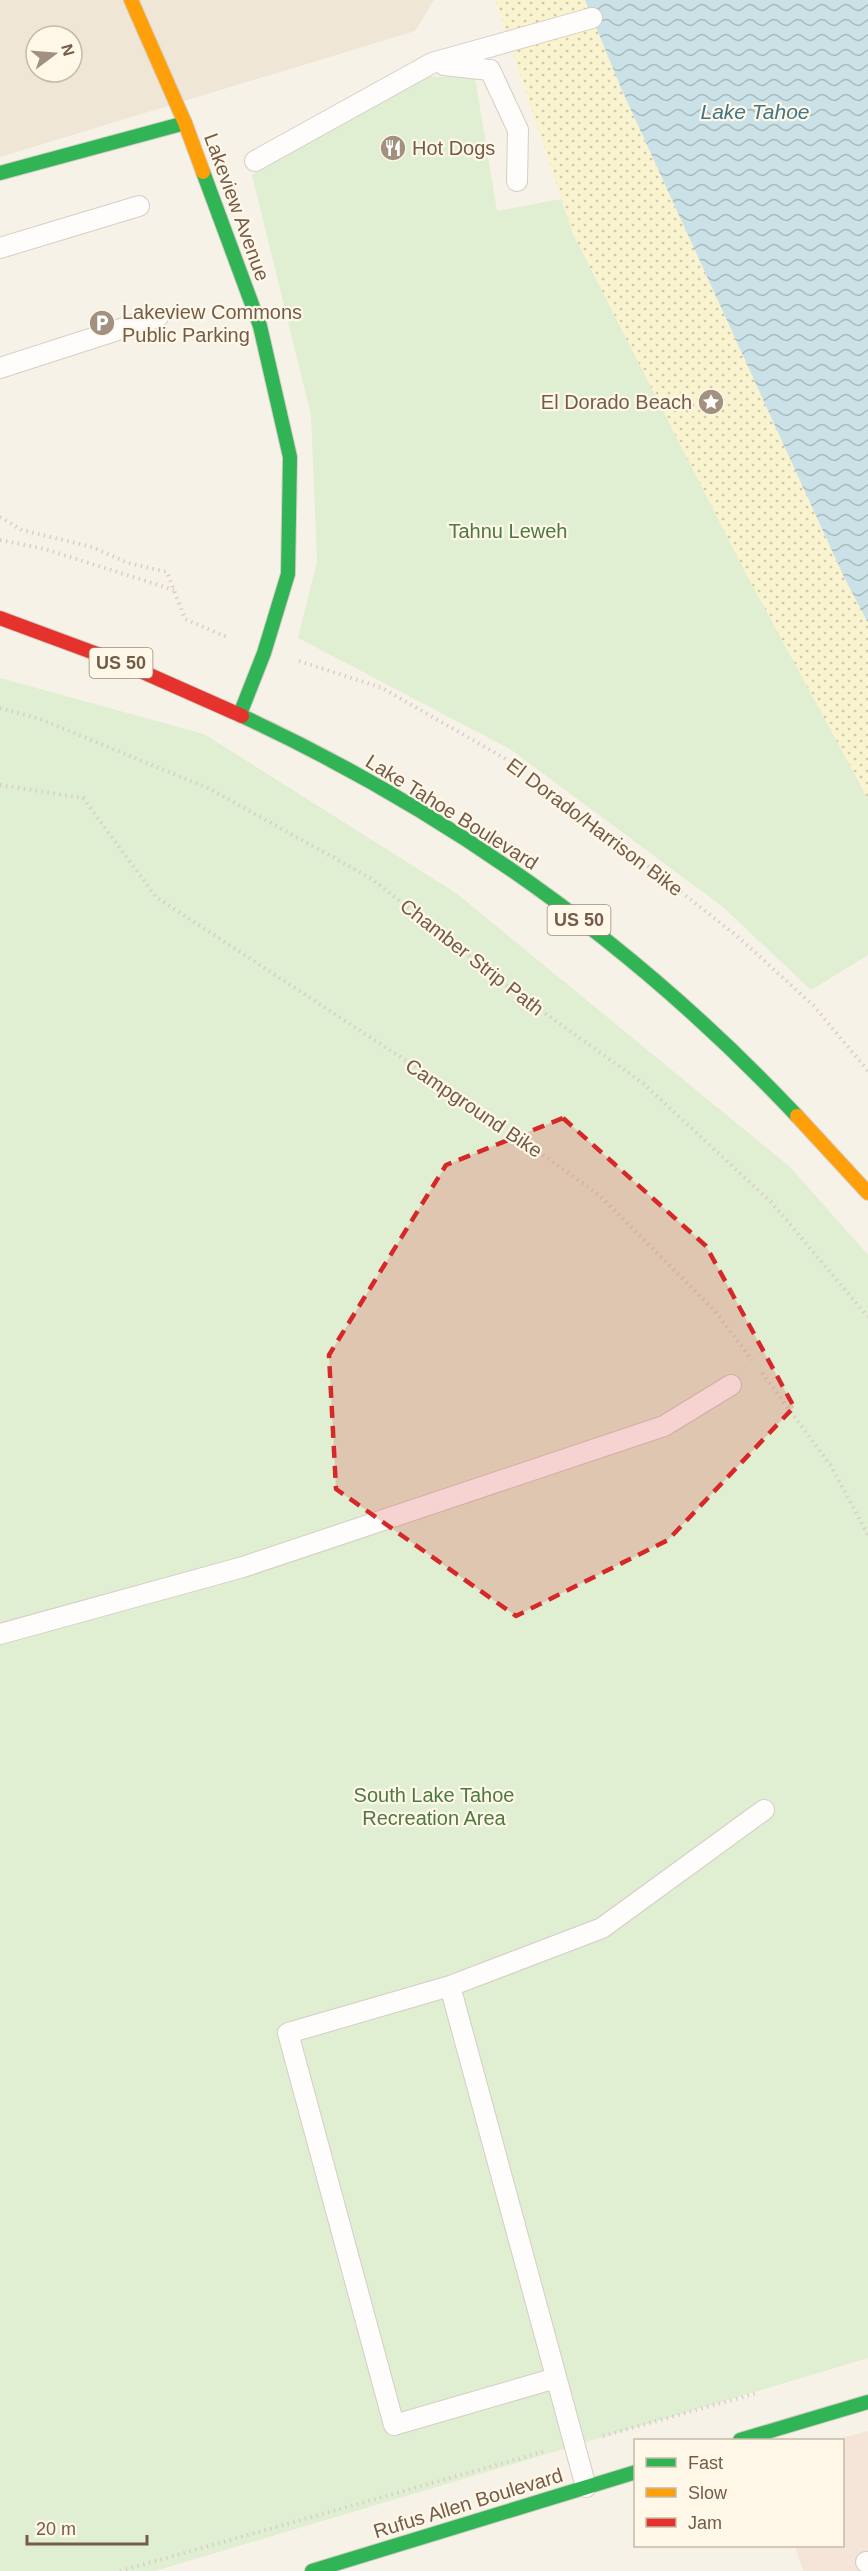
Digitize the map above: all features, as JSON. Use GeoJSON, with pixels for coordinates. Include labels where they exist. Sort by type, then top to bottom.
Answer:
{"type":"FeatureCollection","features":[{"type":"Feature","properties":{"kind":"main road","name":"Lakeview Avenue"},"geometry":{"type":"LineString","coordinates":[[131,0],[185,123],[260,326],[290,457],[288,574],[264,653],[240,714]]}},
{"type":"Feature","properties":{"kind":"main road"},"geometry":{"type":"LineString","coordinates":[[0,173],[185,123]]}},
{"type":"Feature","properties":{"kind":"main road","name":"Lake Tahoe Boulevard"},"geometry":{"type":"LineString","coordinates":[[0,618],[157,677],[240,714],[423,814],[487,853],[557,903],[668,992],[725,1044],[836,1156],[868,1193]]}},
{"type":"Feature","properties":{"kind":"main road"},"geometry":{"type":"LineString","coordinates":[[743,2439],[868,2402]]}},
{"type":"Feature","properties":{"kind":"main road","name":"Rufus Allen Boulevard"},"geometry":{"type":"LineString","coordinates":[[312,2571],[634,2473]]}},
{"type":"Feature","properties":{"kind":"lane"},"geometry":{"type":"LineString","coordinates":[[255,161],[432,63],[592,18]]}},
{"type":"Feature","properties":{"kind":"lane"},"geometry":{"type":"LineString","coordinates":[[432,63],[490,70],[518,130],[516,181]]}},
{"type":"Feature","properties":{"kind":"lane"},"geometry":{"type":"LineString","coordinates":[[0,248],[139,206]]}},
{"type":"Feature","properties":{"kind":"lane"},"geometry":{"type":"LineString","coordinates":[[0,368],[158,317]]}},
{"type":"Feature","properties":{"kind":"lane"},"geometry":{"type":"LineString","coordinates":[[0,1634],[243,1567],[664,1426],[731,1385]]}},
{"type":"Feature","properties":{"kind":"lane"},"geometry":{"type":"LineString","coordinates":[[556,2378],[394,2425],[288,2033],[450,1986],[602,1929],[764,1810]]}},
{"type":"Feature","properties":{"kind":"lane"},"geometry":{"type":"LineString","coordinates":[[450,1986],[586,2487]]}},
{"type":"Feature","properties":{"kind":"path","name":"El Dorado/Harrison Bike"},"geometry":{"type":"LineString","coordinates":[[0,517],[22,530],[92,547],[128,563],[167,572],[185,619],[264,653],[382,688],[527,771],[737,936],[814,1006],[868,1071]]}},
{"type":"Feature","properties":{"kind":"path"},"geometry":{"type":"LineString","coordinates":[[0,540],[45,549],[174,590]]}},
{"type":"Feature","properties":{"kind":"path","name":"Chamber Strip Path"},"geometry":{"type":"LineString","coordinates":[[0,708],[40,719],[208,788],[372,879],[507,986],[644,1084],[772,1203],[868,1317]]}},
{"type":"Feature","properties":{"kind":"path","name":"Campground Bike"},"geometry":{"type":"LineString","coordinates":[[0,784],[82,798],[156,897],[469,1102],[599,1195],[715,1311],[831,1466],[868,1535]]}},
{"type":"Feature","properties":{"kind":"path"},"geometry":{"type":"LineString","coordinates":[[120,2571],[766,2390]]}},
{"type":"Feature","properties":{"kind":"highlighted area"},"geometry":{"type":"Polygon","coordinates":[[[563,1118],[706,1246],[794,1407],[668,1540],[516,1616],[336,1489],[329,1355],[446,1165],[563,1118]]]}},
{"type":"Feature","properties":{"kind":"shaded area"},"geometry":{"type":"Polygon","coordinates":[[[0,0],[434,0],[415,31],[0,157],[0,0]]]}},
{"type":"Feature","properties":{"kind":"shaded area"},"geometry":{"type":"Polygon","coordinates":[[[868,2431],[868,2571],[803,2571],[795,2547],[844,2547],[844,2439],[838,2439],[868,2431]]]}},
{"type":"Feature","properties":{"kind":"sand","name":"El Dorado Beach"},"geometry":{"type":"Polygon","coordinates":[[[495,0],[585,0],[621,88],[844,577],[868,622],[868,799],[744,570],[573,234],[495,0]]]}},
{"type":"Feature","properties":{"kind":"green space","name":"Tahnu Leweh"},"geometry":{"type":"Polygon","coordinates":[[[423,76],[475,78],[497,211],[561,199],[573,234],[744,570],[868,799],[868,955],[811,990],[723,907],[510,749],[298,638],[317,562],[311,415],[252,175],[423,76]]]}},
{"type":"Feature","properties":{"kind":"green space","name":"South Lake Tahoe Recreation Area"},"geometry":{"type":"Polygon","coordinates":[[[0,678],[204,734],[456,893],[790,1167],[868,1255],[868,2358],[155,2571],[0,2571],[0,678]]]}},
{"type":"Feature","properties":{"kind":"water","name":"Lake Tahoe"},"geometry":{"type":"Polygon","coordinates":[[[585,0],[868,0],[868,623],[844,577],[621,88],[585,0]]]}},
{"type":"Feature","properties":{"kind":"traffic: fast"},"geometry":{"type":"LineString","coordinates":[[0,173],[185,123]]}},
{"type":"Feature","properties":{"kind":"traffic: fast"},"geometry":{"type":"LineString","coordinates":[[203,172],[260,326],[290,457],[288,574],[264,653],[240,714]]}},
{"type":"Feature","properties":{"kind":"traffic: fast"},"geometry":{"type":"LineString","coordinates":[[242,716],[319,754],[395,796],[468,841],[539,889],[673,996],[797,1116]]}},
{"type":"Feature","properties":{"kind":"traffic: fast"},"geometry":{"type":"LineString","coordinates":[[743,2439],[868,2402]]}},
{"type":"Feature","properties":{"kind":"traffic: fast"},"geometry":{"type":"LineString","coordinates":[[312,2571],[634,2473]]}},
{"type":"Feature","properties":{"kind":"traffic: slow"},"geometry":{"type":"LineString","coordinates":[[131,0],[185,123],[203,172]]}},
{"type":"Feature","properties":{"kind":"traffic: slow"},"geometry":{"type":"LineString","coordinates":[[797,1116],[868,1193]]}},
{"type":"Feature","properties":{"kind":"traffic: jam"},"geometry":{"type":"LineString","coordinates":[[0,618],[127,665],[242,716]]}},
{"type":"Feature","properties":{"kind":"place","name":"Hot Dogs"},"geometry":{"type":"Point","coordinates":[393,148]}},
{"type":"Feature","properties":{"kind":"place","name":"Lakeview Commons Public Parking"},"geometry":{"type":"Point","coordinates":[102,323]}},
{"type":"Feature","properties":{"kind":"place","name":"El Dorado Beach"},"geometry":{"type":"Point","coordinates":[711,402]}}]}
